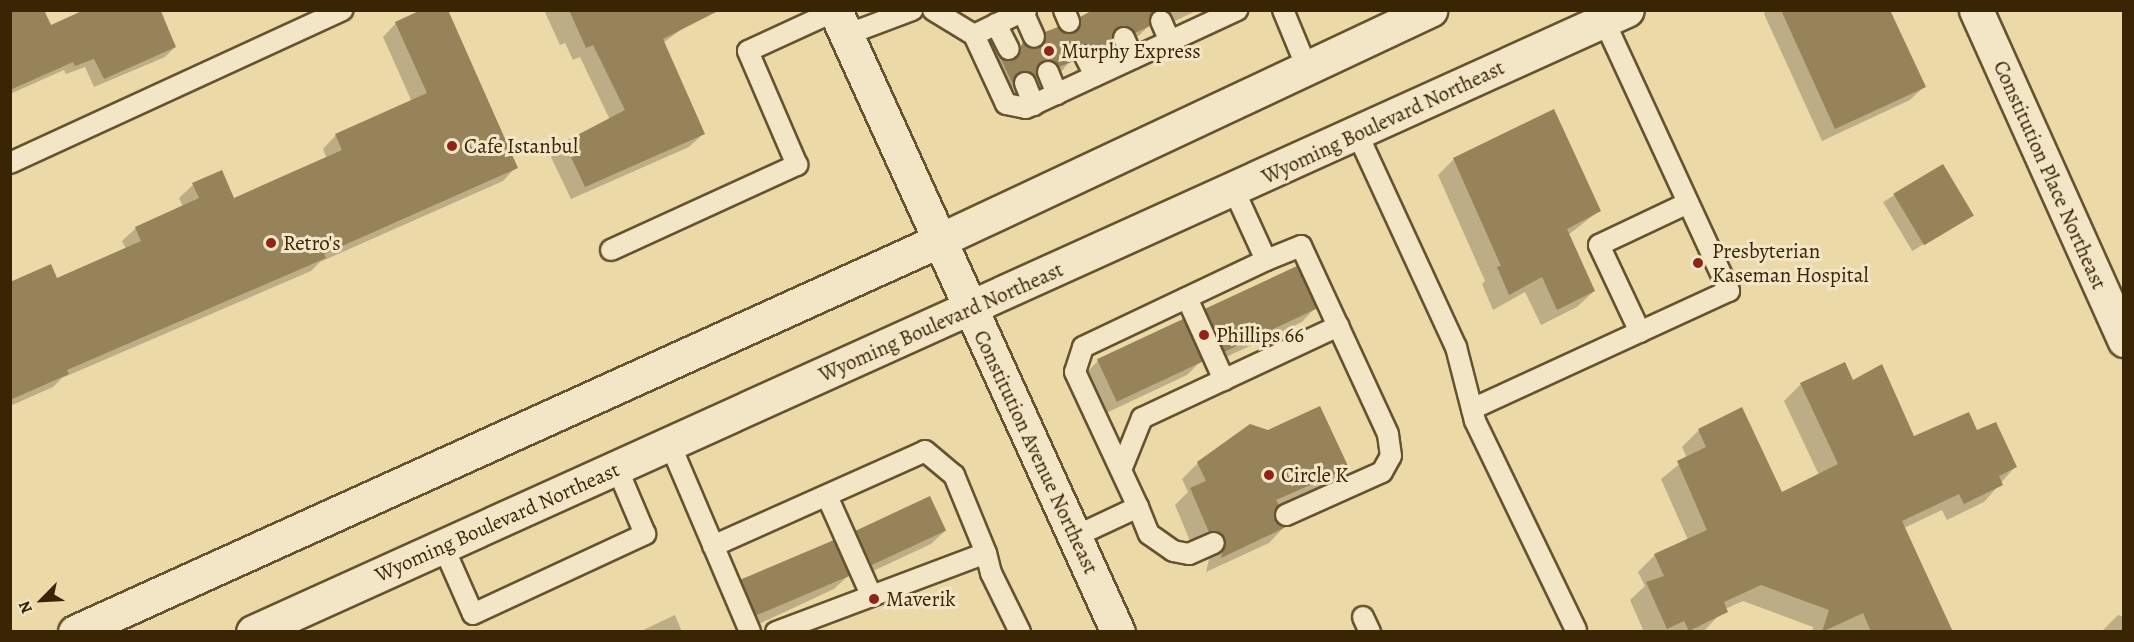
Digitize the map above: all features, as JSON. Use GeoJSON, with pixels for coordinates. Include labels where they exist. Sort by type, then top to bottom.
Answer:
{"type":"FeatureCollection","features":[{"type":"Feature","properties":{"kind":"main road","name":"Constitution Place Northeast"},"geometry":{"type":"LineString","coordinates":[[1976,10],[2124,340]]}},
{"type":"Feature","properties":{"kind":"main road"},"geometry":{"type":"LineString","coordinates":[[75,632],[938,241],[1423,12]]}},
{"type":"Feature","properties":{"kind":"main road","name":"Wyoming Boulevard Northeast"},"geometry":{"type":"LineString","coordinates":[[253,632],[970,310],[1615,16]]}},
{"type":"Feature","properties":{"kind":"main road","name":"Constitution Avenue Northeast"},"geometry":{"type":"LineString","coordinates":[[841,23],[938,241],[1118,632]]}},
{"type":"Feature","properties":{"kind":"lane"},"geometry":{"type":"LineString","coordinates":[[10,163],[342,10]]}},
{"type":"Feature","properties":{"kind":"lane"},"geometry":{"type":"LineString","coordinates":[[611,250],[797,165],[748,51],[841,23],[912,10]]}},
{"type":"Feature","properties":{"kind":"lane"},"geometry":{"type":"LineString","coordinates":[[933,10],[974,35],[1006,104],[1026,108],[1170,41],[1202,18],[1235,11]]}},
{"type":"Feature","properties":{"kind":"lane"},"geometry":{"type":"LineString","coordinates":[[1283,10],[1307,68]]}},
{"type":"Feature","properties":{"kind":"lane"},"geometry":{"type":"LineString","coordinates":[[974,35],[1024,11],[1034,37]]}},
{"type":"Feature","properties":{"kind":"lane"},"geometry":{"type":"LineString","coordinates":[[1472,409],[1729,291],[1688,203],[1615,16]]}},
{"type":"Feature","properties":{"kind":"lane"},"geometry":{"type":"LineString","coordinates":[[1161,21],[1170,41]]}},
{"type":"Feature","properties":{"kind":"lane"},"geometry":{"type":"LineString","coordinates":[[996,24],[1009,49]]}},
{"type":"Feature","properties":{"kind":"lane"},"geometry":{"type":"LineString","coordinates":[[1124,38],[1133,58]]}},
{"type":"Feature","properties":{"kind":"lane"},"geometry":{"type":"LineString","coordinates":[[1085,56],[1095,76]]}},
{"type":"Feature","properties":{"kind":"lane"},"geometry":{"type":"LineString","coordinates":[[1048,72],[1057,94]]}},
{"type":"Feature","properties":{"kind":"lane"},"geometry":{"type":"LineString","coordinates":[[1025,83],[1034,105]]}},
{"type":"Feature","properties":{"kind":"lane"},"geometry":{"type":"LineString","coordinates":[[1357,133],[1456,347],[1472,409],[1576,630]]}},
{"type":"Feature","properties":{"kind":"lane"},"geometry":{"type":"LineString","coordinates":[[1234,190],[1266,260]]}},
{"type":"Feature","properties":{"kind":"lane"},"geometry":{"type":"LineString","coordinates":[[1640,332],[1599,244],[1688,203]]}},
{"type":"Feature","properties":{"kind":"lane"},"geometry":{"type":"LineString","coordinates":[[1214,543],[1189,554],[1173,551],[1149,534],[1075,372],[1083,347],[1266,260],[1301,246],[1388,434],[1391,456],[1382,472],[1286,515]]}},
{"type":"Feature","properties":{"kind":"lane"},"geometry":{"type":"LineString","coordinates":[[1187,298],[1224,380]]}},
{"type":"Feature","properties":{"kind":"lane"},"geometry":{"type":"LineString","coordinates":[[1121,470],[1142,418],[1338,326]]}},
{"type":"Feature","properties":{"kind":"lane"},"geometry":{"type":"LineString","coordinates":[[670,444],[750,632]]}},
{"type":"Feature","properties":{"kind":"lane"},"geometry":{"type":"LineString","coordinates":[[713,546],[925,451],[954,475],[986,553],[991,573],[1020,632]]}},
{"type":"Feature","properties":{"kind":"lane"},"geometry":{"type":"LineString","coordinates":[[443,546],[473,614],[645,534],[617,468]]}},
{"type":"Feature","properties":{"kind":"lane"},"geometry":{"type":"LineString","coordinates":[[827,496],[871,595]]}},
{"type":"Feature","properties":{"kind":"lane"},"geometry":{"type":"LineString","coordinates":[[1074,537],[1138,507]]}},
{"type":"Feature","properties":{"kind":"lane"},"geometry":{"type":"LineString","coordinates":[[776,632],[986,553]]}},
{"type":"Feature","properties":{"kind":"building"},"geometry":{"type":"Polygon","coordinates":[[[10,10],[44,10],[51,25],[84,10],[160,10],[176,47],[104,79],[94,59],[75,66],[73,62],[10,90],[10,10]]]}},
{"type":"Feature","properties":{"kind":"building"},"geometry":{"type":"Polygon","coordinates":[[[421,10],[448,10],[518,168],[324,254],[326,258],[67,370],[69,374],[10,400],[10,282],[51,264],[57,278],[141,241],[135,227],[199,198],[192,183],[222,170],[234,198],[342,150],[335,134],[427,93],[395,22],[421,10]]]}},
{"type":"Feature","properties":{"kind":"building"},"geometry":{"type":"Polygon","coordinates":[[[569,10],[720,10],[663,39],[705,134],[585,187],[564,142],[625,110],[593,45],[586,48],[569,10]]]}},
{"type":"Feature","properties":{"kind":"building","name":"Murphy Express"},"geometry":{"type":"Polygon","coordinates":[[[1093,10],[1155,10],[1149,19],[1150,26],[1135,33],[1126,26],[1119,27],[1113,43],[1096,51],[1091,46],[1080,45],[1075,50],[1074,61],[1059,67],[1050,60],[1043,61],[1036,70],[1037,77],[1020,72],[1014,87],[999,55],[1008,61],[1015,59],[1023,42],[1032,49],[1039,48],[1046,39],[1045,32],[1058,27],[1067,34],[1074,33],[1081,24],[1080,17],[1093,10]]]}},
{"type":"Feature","properties":{"kind":"building"},"geometry":{"type":"Polygon","coordinates":[[[1781,10],[1890,10],[1926,87],[1835,129],[1781,10]]]}},
{"type":"Feature","properties":{"kind":"building"},"geometry":{"type":"Polygon","coordinates":[[[1554,109],[1601,211],[1567,229],[1595,291],[1557,310],[1542,277],[1509,295],[1497,267],[1501,266],[1453,158],[1554,109]]]}},
{"type":"Feature","properties":{"kind":"building"},"geometry":{"type":"Polygon","coordinates":[[[1943,164],[1974,215],[1924,245],[1893,194],[1943,164]]]}},
{"type":"Feature","properties":{"kind":"building"},"geometry":{"type":"Polygon","coordinates":[[[1297,266],[1317,309],[1224,352],[1205,309],[1297,266]]]}},
{"type":"Feature","properties":{"kind":"building"},"geometry":{"type":"Polygon","coordinates":[[[1183,319],[1203,362],[1117,402],[1097,359],[1183,319]]]}},
{"type":"Feature","properties":{"kind":"building"},"geometry":{"type":"Polygon","coordinates":[[[1845,362],[1853,380],[1882,364],[1914,436],[1969,412],[1977,430],[1996,422],[2017,467],[1999,476],[2003,485],[1964,504],[1959,494],[1902,521],[1953,632],[1871,632],[1863,613],[1822,632],[1829,610],[1761,585],[1724,602],[1728,612],[1689,631],[1684,621],[1667,629],[1646,582],[1664,576],[1654,554],[1707,530],[1677,461],[1706,447],[1698,429],[1742,407],[1782,492],[1838,464],[1800,383],[1845,362]]]}},
{"type":"Feature","properties":{"kind":"building","name":"Circle K"},"geometry":{"type":"Polygon","coordinates":[[[1320,406],[1349,468],[1276,500],[1279,505],[1275,519],[1286,527],[1221,558],[1225,539],[1221,533],[1209,532],[1190,488],[1206,481],[1197,462],[1250,424],[1268,430],[1320,406]]]}},
{"type":"Feature","properties":{"kind":"building"},"geometry":{"type":"Polygon","coordinates":[[[930,496],[946,530],[872,565],[856,531],[930,496]]]}},
{"type":"Feature","properties":{"kind":"building"},"geometry":{"type":"Polygon","coordinates":[[[834,540],[849,576],[755,616],[740,580],[834,540]]]}},
{"type":"Feature","properties":{"kind":"place","name":"Murphy Express"},"geometry":{"type":"Point","coordinates":[1049,51]}},
{"type":"Feature","properties":{"kind":"place","name":"Cafe Istanbul"},"geometry":{"type":"Point","coordinates":[452,146]}},
{"type":"Feature","properties":{"kind":"place","name":"Retro's"},"geometry":{"type":"Point","coordinates":[271,243]}},
{"type":"Feature","properties":{"kind":"place","name":"Presbyterian Kaseman Hospital"},"geometry":{"type":"Point","coordinates":[1698,263]}},
{"type":"Feature","properties":{"kind":"place","name":"Phillips 66"},"geometry":{"type":"Point","coordinates":[1204,335]}},
{"type":"Feature","properties":{"kind":"place","name":"Circle K"},"geometry":{"type":"Point","coordinates":[1269,475]}},
{"type":"Feature","properties":{"kind":"place","name":"Maverik"},"geometry":{"type":"Point","coordinates":[874,599]}}]}
